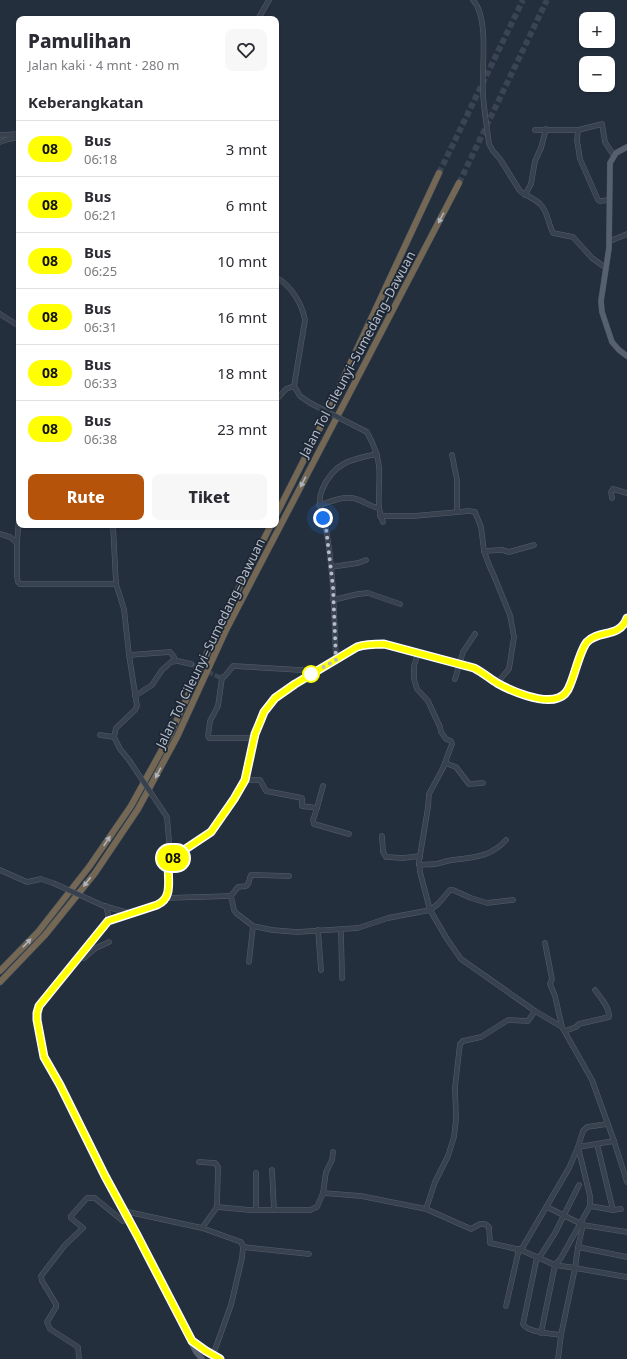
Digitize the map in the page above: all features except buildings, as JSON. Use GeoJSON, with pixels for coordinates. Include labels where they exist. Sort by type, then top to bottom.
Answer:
{"type":"FeatureCollection","features":[{"type":"Feature","properties":{"kind":"highway","name":"Jalan Tol Cileunyi–Sumedang–Dawuan"},"geometry":{"type":"LineString","coordinates":[[279,509],[323,422],[438,173]]}},
{"type":"Feature","properties":{"kind":"highway","name":"Jalan Tol Cileunyi–Sumedang–Dawuan"},"geometry":{"type":"LineString","coordinates":[[0,982],[45,935],[95,873],[138,809],[177,737],[226,630],[459,183]]}},
{"type":"Feature","properties":{"kind":"highway","name":"Jalan Tol Cileunyi–Sumedang–Dawuan"},"geometry":{"type":"LineString","coordinates":[[0,971],[38,932],[89,867],[130,806],[170,735],[218,629],[269,528]]}},
{"type":"Feature","properties":{"kind":"main road"},"geometry":{"type":"LineString","coordinates":[[627,147],[619,151],[611,160],[609,200],[610,241],[601,296],[602,312],[612,342],[627,356]]}},
{"type":"Feature","properties":{"kind":"main road"},"geometry":{"type":"LineString","coordinates":[[202,1359],[196,1352],[192,1341],[127,1218],[60,1085],[44,1057],[37,1020],[41,1002],[108,921],[160,903],[166,898],[169,862],[175,856],[211,832],[245,780],[254,738],[262,716],[275,698],[295,684],[357,647],[372,644],[384,644],[459,664],[479,671],[497,683],[517,692],[547,700],[559,698],[565,693],[570,684],[583,648],[588,642],[596,636],[613,632],[620,628],[624,625],[627,618]]}},
{"type":"Feature","properties":{"kind":"main road"},"geometry":{"type":"LineString","coordinates":[[192,1341],[220,1359]]}},
{"type":"Feature","properties":{"kind":"street"},"geometry":{"type":"LineString","coordinates":[[260,16],[269,0]]}},
{"type":"Feature","properties":{"kind":"street"},"geometry":{"type":"LineString","coordinates":[[473,0],[477,4],[480,12],[483,34],[482,94],[489,144],[516,186],[525,195],[541,204],[547,214],[553,234],[572,237],[592,258],[606,268]]}},
{"type":"Feature","properties":{"kind":"street"},"geometry":{"type":"LineString","coordinates":[[535,130],[578,130],[602,124],[605,142],[614,156]]}},
{"type":"Feature","properties":{"kind":"street"},"geometry":{"type":"LineString","coordinates":[[525,195],[531,184],[535,161],[541,148],[546,129]]}},
{"type":"Feature","properties":{"kind":"street"},"geometry":{"type":"LineString","coordinates":[[578,130],[577,140],[580,159],[598,200],[609,200]]}},
{"type":"Feature","properties":{"kind":"street"},"geometry":{"type":"LineString","coordinates":[[0,135],[16,136]]}},
{"type":"Feature","properties":{"kind":"street"},"geometry":{"type":"LineString","coordinates":[[0,142],[16,137]]}},
{"type":"Feature","properties":{"kind":"street"},"geometry":{"type":"LineString","coordinates":[[610,241],[627,234]]}},
{"type":"Feature","properties":{"kind":"street"},"geometry":{"type":"LineString","coordinates":[[279,279],[298,299],[304,311],[305,320],[294,386],[300,396],[310,403],[367,432],[377,454],[380,468],[379,508],[380,516],[383,522]]}},
{"type":"Feature","properties":{"kind":"street"},"geometry":{"type":"LineString","coordinates":[[0,314],[16,324]]}},
{"type":"Feature","properties":{"kind":"street"},"geometry":{"type":"LineString","coordinates":[[279,397],[286,389],[294,386]]}},
{"type":"Feature","properties":{"kind":"street"},"geometry":{"type":"LineString","coordinates":[[336,660],[333,600],[326,528],[319,505],[322,491],[331,474],[341,464],[358,458],[377,454]]}},
{"type":"Feature","properties":{"kind":"street"},"geometry":{"type":"LineString","coordinates":[[452,455],[457,480],[457,512]]}},
{"type":"Feature","properties":{"kind":"street"},"geometry":{"type":"LineString","coordinates":[[612,498],[611,492],[613,489],[627,494]]}},
{"type":"Feature","properties":{"kind":"street"},"geometry":{"type":"LineString","coordinates":[[319,505],[347,497],[356,499],[369,506],[379,508]]}},
{"type":"Feature","properties":{"kind":"street"},"geometry":{"type":"LineString","coordinates":[[380,516],[414,516],[469,510],[476,514],[482,527],[484,551],[510,614],[514,637],[508,669],[497,683]]}},
{"type":"Feature","properties":{"kind":"street"},"geometry":{"type":"LineString","coordinates":[[18,528],[17,577],[20,584],[116,584]]}},
{"type":"Feature","properties":{"kind":"street"},"geometry":{"type":"LineString","coordinates":[[113,528],[116,584],[124,609],[129,656],[137,706],[135,710],[116,728],[114,737],[120,749],[168,817],[169,862]]}},
{"type":"Feature","properties":{"kind":"street"},"geometry":{"type":"LineString","coordinates":[[0,534],[10,537],[17,542]]}},
{"type":"Feature","properties":{"kind":"street"},"geometry":{"type":"LineString","coordinates":[[484,551],[502,550],[509,552],[534,545]]}},
{"type":"Feature","properties":{"kind":"street"},"geometry":{"type":"LineString","coordinates":[[330,566],[358,563],[366,560]]}},
{"type":"Feature","properties":{"kind":"street"},"geometry":{"type":"LineString","coordinates":[[333,600],[368,593],[400,604]]}},
{"type":"Feature","properties":{"kind":"street"},"geometry":{"type":"LineString","coordinates":[[455,679],[465,646],[475,634]]}},
{"type":"Feature","properties":{"kind":"street"},"geometry":{"type":"LineString","coordinates":[[129,656],[170,652],[174,657],[174,661]]}},
{"type":"Feature","properties":{"kind":"street"},"geometry":{"type":"LineString","coordinates":[[418,653],[414,666],[414,679],[417,690],[428,701],[441,732],[446,739],[451,741],[452,744],[445,763],[429,794],[420,856],[419,865],[430,910],[447,939],[461,958],[535,1011],[564,1029],[576,1028],[579,1024],[609,1017],[607,1008],[595,990]]}},
{"type":"Feature","properties":{"kind":"street"},"geometry":{"type":"LineString","coordinates":[[135,696],[152,685],[162,670],[174,661],[192,664]]}},
{"type":"Feature","properties":{"kind":"street"},"geometry":{"type":"LineString","coordinates":[[254,738],[209,738],[210,720],[218,706],[221,678],[228,673],[233,666],[317,671]]}},
{"type":"Feature","properties":{"kind":"street"},"geometry":{"type":"LineString","coordinates":[[100,735],[114,737]]}},
{"type":"Feature","properties":{"kind":"street"},"geometry":{"type":"LineString","coordinates":[[445,763],[456,766],[469,784],[483,783]]}},
{"type":"Feature","properties":{"kind":"street"},"geometry":{"type":"LineString","coordinates":[[245,780],[260,780],[266,791],[302,798],[302,806],[317,808]]}},
{"type":"Feature","properties":{"kind":"street"},"geometry":{"type":"LineString","coordinates":[[323,786],[313,820],[314,824],[349,834]]}},
{"type":"Feature","properties":{"kind":"street"},"geometry":{"type":"LineString","coordinates":[[382,836],[383,852],[386,857],[403,858],[420,856]]}},
{"type":"Feature","properties":{"kind":"street"},"geometry":{"type":"LineString","coordinates":[[419,865],[435,864],[490,853],[506,840]]}},
{"type":"Feature","properties":{"kind":"street"},"geometry":{"type":"LineString","coordinates":[[0,870],[28,882],[41,880],[53,883],[105,906],[129,914]]}},
{"type":"Feature","properties":{"kind":"street"},"geometry":{"type":"LineString","coordinates":[[289,876],[249,877],[248,884],[246,886],[238,887],[231,896],[236,914],[253,926],[278,931],[297,932],[340,930],[358,928],[388,918],[430,910],[438,904],[448,892],[452,890],[487,903],[513,900]]}},
{"type":"Feature","properties":{"kind":"street"},"geometry":{"type":"LineString","coordinates":[[166,898],[231,896]]}},
{"type":"Feature","properties":{"kind":"street"},"geometry":{"type":"LineString","coordinates":[[105,906],[108,921]]}},
{"type":"Feature","properties":{"kind":"street"},"geometry":{"type":"LineString","coordinates":[[249,962],[253,926]]}},
{"type":"Feature","properties":{"kind":"street"},"geometry":{"type":"LineString","coordinates":[[318,930],[321,970]]}},
{"type":"Feature","properties":{"kind":"street"},"geometry":{"type":"LineString","coordinates":[[340,930],[342,978]]}},
{"type":"Feature","properties":{"kind":"street"},"geometry":{"type":"LineString","coordinates":[[80,956],[84,958],[96,948],[109,942]]}},
{"type":"Feature","properties":{"kind":"street"},"geometry":{"type":"LineString","coordinates":[[545,943],[552,979],[550,984],[555,996],[564,1029],[592,1080],[627,1182]]}},
{"type":"Feature","properties":{"kind":"street"},"geometry":{"type":"LineString","coordinates":[[426,1209],[435,1182],[448,1156],[454,1137],[456,1119],[455,1087],[458,1051],[461,1042],[481,1037],[508,1020],[528,1021],[535,1011]]}},
{"type":"Feature","properties":{"kind":"street"},"geometry":{"type":"LineString","coordinates":[[506,1306],[520,1249],[547,1207],[569,1168],[578,1147],[581,1134],[585,1128],[607,1124]]}},
{"type":"Feature","properties":{"kind":"street"},"geometry":{"type":"LineString","coordinates":[[578,1147],[614,1141]]}},
{"type":"Feature","properties":{"kind":"street"},"geometry":{"type":"LineString","coordinates":[[597,1144],[613,1210]]}},
{"type":"Feature","properties":{"kind":"street"},"geometry":{"type":"LineString","coordinates":[[541,1332],[555,1265],[561,1258],[581,1225],[590,1206],[590,1196],[578,1147]]}},
{"type":"Feature","properties":{"kind":"street"},"geometry":{"type":"LineString","coordinates":[[217,1207],[274,1210],[314,1209],[318,1206],[323,1193],[326,1172],[332,1160],[333,1152]]}},
{"type":"Feature","properties":{"kind":"street"},"geometry":{"type":"LineString","coordinates":[[199,1162],[215,1163],[218,1167],[217,1207],[202,1228]]}},
{"type":"Feature","properties":{"kind":"street"},"geometry":{"type":"LineString","coordinates":[[272,1170],[274,1210]]}},
{"type":"Feature","properties":{"kind":"street"},"geometry":{"type":"LineString","coordinates":[[256,1173],[256,1209]]}},
{"type":"Feature","properties":{"kind":"street"},"geometry":{"type":"LineString","coordinates":[[561,1335],[525,1328],[522,1324],[538,1258],[564,1216],[580,1185]]}},
{"type":"Feature","properties":{"kind":"street"},"geometry":{"type":"LineString","coordinates":[[323,1193],[361,1196],[426,1209],[471,1229],[480,1224],[485,1224],[489,1227],[491,1244],[520,1249],[555,1265],[627,1277]]}},
{"type":"Feature","properties":{"kind":"street"},"geometry":{"type":"LineString","coordinates":[[79,1359],[78,1347],[50,1329],[48,1326],[47,1322],[56,1307],[56,1304],[42,1281],[41,1276],[65,1245],[83,1228],[71,1216],[87,1198],[95,1198],[123,1221],[127,1218]]}},
{"type":"Feature","properties":{"kind":"street"},"geometry":{"type":"LineString","coordinates":[[590,1206],[621,1210]]}},
{"type":"Feature","properties":{"kind":"street"},"geometry":{"type":"LineString","coordinates":[[547,1207],[581,1225],[627,1232]]}},
{"type":"Feature","properties":{"kind":"street"},"geometry":{"type":"LineString","coordinates":[[124,1212],[202,1228],[241,1242],[243,1247],[242,1258],[231,1305],[213,1355]]}},
{"type":"Feature","properties":{"kind":"street"},"geometry":{"type":"LineString","coordinates":[[558,1359],[561,1335],[575,1268],[581,1225]]}},
{"type":"Feature","properties":{"kind":"street"},"geometry":{"type":"LineString","coordinates":[[243,1247],[309,1254]]}},
{"type":"Feature","properties":{"kind":"street"},"geometry":{"type":"LineString","coordinates":[[578,1248],[627,1257]]}},
{"type":"Feature","properties":{"kind":"tunnel"},"geometry":{"type":"LineString","coordinates":[[439,173],[523,0]]}},
{"type":"Feature","properties":{"kind":"tunnel"},"geometry":{"type":"LineString","coordinates":[[459,183],[547,0]]}},
{"type":"Feature","properties":{"kind":"tunnel"},"geometry":{"type":"LineString","coordinates":[[191,664],[219,677]]}},
{"type":"Feature","properties":{"kind":"bus line","name":"08"},"geometry":{"type":"LineString","coordinates":[[220,1359],[192,1341],[186,1331],[161,1280],[87,1141],[60,1085],[44,1057],[37,1020],[37,1013],[41,1002],[108,921],[117,919],[137,910],[157,905],[166,898],[169,882],[169,862],[175,856],[211,832],[240,791],[245,780],[255,734],[264,712],[275,698],[295,684],[357,647],[368,644],[384,644],[474,668],[497,683],[517,692],[547,700],[554,699],[563,696],[568,690],[585,644],[596,636],[617,630],[624,625],[627,618]]}},
{"type":"Feature","properties":{"kind":"route"},"geometry":{"type":"LineString","coordinates":[[311,674],[308,676],[336,660],[333,587],[326,528],[323,518]]}}]}
